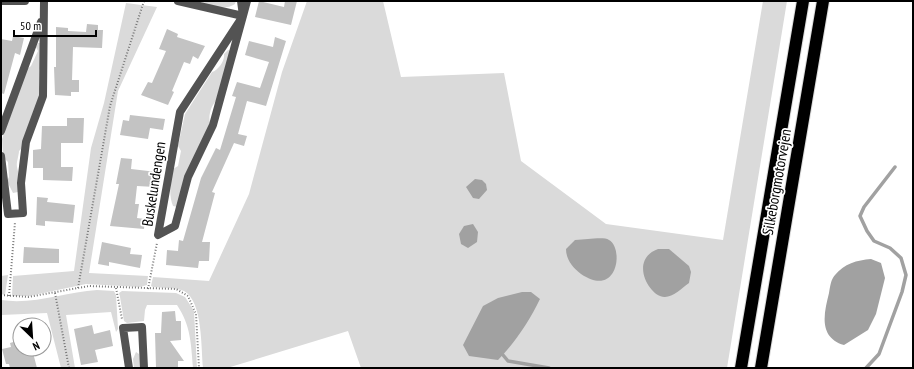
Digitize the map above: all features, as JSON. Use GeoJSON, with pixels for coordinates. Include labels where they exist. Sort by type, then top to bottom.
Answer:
{"type":"FeatureCollection","features":[{"type":"Feature","properties":{"kind":"highway","name":"Silkeborgmotorvejen"},"geometry":{"type":"LineString","coordinates":[[741,368],[802,1]]}},
{"type":"Feature","properties":{"kind":"highway","name":"Silkeborgmotorvejen"},"geometry":{"type":"LineString","coordinates":[[761,368],[823,1]]}},
{"type":"Feature","properties":{"kind":"street"},"geometry":{"type":"LineString","coordinates":[[2,1],[25,1]]}},
{"type":"Feature","properties":{"kind":"street"},"geometry":{"type":"LineString","coordinates":[[1,156],[8,214],[23,213],[21,183],[26,142],[43,96],[44,1]]}},
{"type":"Feature","properties":{"kind":"street"},"geometry":{"type":"LineString","coordinates":[[178,1],[243,16]]}},
{"type":"Feature","properties":{"kind":"street","name":"Buskelundengen"},"geometry":{"type":"LineString","coordinates":[[158,235],[180,112],[243,16],[241,1]]}},
{"type":"Feature","properties":{"kind":"street","name":"Buskelundengen"},"geometry":{"type":"LineString","coordinates":[[158,235],[175,226],[188,177],[213,125],[247,1]]}},
{"type":"Feature","properties":{"kind":"street"},"geometry":{"type":"LineString","coordinates":[[1,131],[44,16]]}},
{"type":"Feature","properties":{"kind":"street"},"geometry":{"type":"LineString","coordinates":[[129,368],[123,328],[142,327],[144,368]]}},
{"type":"Feature","properties":{"kind":"path"},"geometry":{"type":"LineString","coordinates":[[78,288],[110,106],[144,1]]}},
{"type":"Feature","properties":{"kind":"path"},"geometry":{"type":"LineString","coordinates":[[8,296],[16,214]]}},
{"type":"Feature","properties":{"kind":"path"},"geometry":{"type":"LineString","coordinates":[[148,289],[158,235]]}},
{"type":"Feature","properties":{"kind":"path"},"geometry":{"type":"LineString","coordinates":[[1,295],[28,297],[89,286],[176,289],[188,296],[192,302],[196,314],[199,368]]}},
{"type":"Feature","properties":{"kind":"path"},"geometry":{"type":"LineString","coordinates":[[116,288],[123,328]]}},
{"type":"Feature","properties":{"kind":"path"},"geometry":{"type":"LineString","coordinates":[[55,292],[69,368]]}},
{"type":"Feature","properties":{"kind":"shaded area"},"geometry":{"type":"Polygon","coordinates":[[[195,1],[236,1],[235,4],[230,6],[221,7],[195,1]]]}},
{"type":"Feature","properties":{"kind":"shaded area"},"geometry":{"type":"Polygon","coordinates":[[[307,1],[383,1],[401,77],[504,73],[521,161],[606,224],[723,240],[763,1],[787,1],[727,368],[361,368],[348,331],[227,368],[203,368],[200,326],[195,305],[190,296],[184,291],[151,286],[153,277],[209,281],[249,194],[282,72],[307,1]]]}},
{"type":"Feature","properties":{"kind":"shaded area"},"geometry":{"type":"Polygon","coordinates":[[[126,3],[157,7],[118,91],[89,273],[148,276],[147,285],[140,287],[86,284],[29,296],[12,296],[13,276],[74,271],[91,148],[104,103],[126,3]]]}},
{"type":"Feature","properties":{"kind":"shaded area"},"geometry":{"type":"Polygon","coordinates":[[[38,43],[41,43],[42,67],[39,70],[39,86],[41,87],[41,95],[22,148],[19,151],[17,165],[19,189],[18,192],[13,193],[7,181],[9,177],[8,162],[3,157],[2,139],[27,69],[31,66],[38,51],[36,47],[38,43]]]}},
{"type":"Feature","properties":{"kind":"shaded area"},"geometry":{"type":"Polygon","coordinates":[[[228,50],[232,51],[217,100],[210,112],[209,119],[211,125],[177,207],[173,206],[170,192],[171,183],[173,169],[178,166],[181,151],[178,146],[185,114],[212,72],[221,65],[224,54],[228,50]]]}},
{"type":"Feature","properties":{"kind":"shaded area"},"geometry":{"type":"Polygon","coordinates":[[[475,179],[482,180],[486,184],[487,190],[479,199],[473,198],[466,187],[475,179]]]}},
{"type":"Feature","properties":{"kind":"shaded area"},"geometry":{"type":"Polygon","coordinates":[[[473,224],[478,232],[477,242],[468,248],[461,244],[459,234],[464,226],[473,224]]]}},
{"type":"Feature","properties":{"kind":"shaded area"},"geometry":{"type":"Polygon","coordinates":[[[602,238],[609,240],[614,245],[616,261],[610,276],[603,280],[593,280],[581,274],[572,266],[568,259],[566,249],[575,240],[602,238]]]}},
{"type":"Feature","properties":{"kind":"shaded area"},"geometry":{"type":"Polygon","coordinates":[[[658,249],[669,249],[689,266],[691,272],[689,283],[668,297],[659,296],[653,291],[648,285],[643,269],[644,261],[649,254],[658,249]]]}},
{"type":"Feature","properties":{"kind":"shaded area"},"geometry":{"type":"Polygon","coordinates":[[[871,259],[881,263],[885,278],[876,314],[868,330],[844,345],[830,336],[825,324],[826,308],[832,281],[839,271],[847,265],[861,260],[871,259]]]}},
{"type":"Feature","properties":{"kind":"shaded area"},"geometry":{"type":"Polygon","coordinates":[[[8,275],[5,295],[1,294],[1,276],[8,275]]]}},
{"type":"Feature","properties":{"kind":"shaded area"},"geometry":{"type":"Polygon","coordinates":[[[85,291],[114,291],[116,295],[118,329],[116,332],[111,312],[66,315],[75,368],[61,368],[52,333],[52,317],[48,317],[47,313],[1,315],[1,300],[37,300],[85,291]]]}},
{"type":"Feature","properties":{"kind":"shaded area"},"geometry":{"type":"Polygon","coordinates":[[[122,291],[176,293],[185,297],[194,311],[197,368],[193,368],[188,328],[177,305],[147,305],[144,321],[127,323],[124,321],[119,293],[122,291]]]}},
{"type":"Feature","properties":{"kind":"shaded area"},"geometry":{"type":"Polygon","coordinates":[[[522,292],[531,292],[540,299],[527,323],[510,347],[498,360],[469,356],[463,345],[483,306],[498,298],[522,292]]]}},
{"type":"Feature","properties":{"kind":"shaded area"},"geometry":{"type":"Polygon","coordinates":[[[136,352],[139,354],[142,368],[134,368],[133,359],[136,352]]]}},
{"type":"Feature","properties":{"kind":"building"},"geometry":{"type":"Polygon","coordinates":[[[259,1],[284,7],[285,1],[297,1],[291,25],[255,17],[259,1]]]}},
{"type":"Feature","properties":{"kind":"building"},"geometry":{"type":"Polygon","coordinates":[[[87,24],[98,25],[98,30],[103,30],[102,48],[73,47],[72,80],[79,80],[79,92],[71,92],[71,96],[55,95],[54,67],[56,67],[56,27],[68,28],[68,31],[86,32],[87,24]]]}},
{"type":"Feature","properties":{"kind":"building"},"geometry":{"type":"Polygon","coordinates":[[[167,29],[178,34],[177,37],[205,46],[198,59],[193,56],[190,64],[184,62],[168,105],[141,95],[148,82],[152,83],[166,51],[159,49],[167,29]]]}},
{"type":"Feature","properties":{"kind":"building"},"geometry":{"type":"Polygon","coordinates":[[[13,36],[24,38],[20,55],[15,53],[4,94],[1,93],[1,39],[12,41],[13,36]]]}},
{"type":"Feature","properties":{"kind":"building"},"geometry":{"type":"Polygon","coordinates":[[[275,37],[286,41],[266,106],[247,101],[238,134],[247,136],[244,146],[234,143],[212,192],[215,193],[202,242],[210,242],[209,261],[199,261],[198,268],[166,265],[167,250],[178,251],[179,240],[183,241],[201,178],[216,148],[220,150],[236,97],[232,96],[237,82],[260,88],[269,62],[245,55],[249,41],[273,47],[275,37]]]}},
{"type":"Feature","properties":{"kind":"building"},"geometry":{"type":"Polygon","coordinates":[[[130,115],[165,119],[163,130],[150,128],[148,139],[120,135],[123,120],[129,121],[130,115]]]}},
{"type":"Feature","properties":{"kind":"building"},"geometry":{"type":"Polygon","coordinates":[[[67,118],[84,118],[83,143],[61,143],[61,167],[73,167],[72,181],[43,180],[43,168],[33,168],[33,150],[41,149],[42,126],[67,126],[67,118]]]}},
{"type":"Feature","properties":{"kind":"building"},"geometry":{"type":"Polygon","coordinates":[[[121,158],[132,159],[131,169],[157,172],[155,187],[137,186],[135,204],[139,204],[137,218],[145,219],[144,229],[110,226],[119,184],[116,184],[121,158]]]}},
{"type":"Feature","properties":{"kind":"building"},"geometry":{"type":"Polygon","coordinates":[[[37,197],[48,198],[47,202],[75,205],[73,223],[45,221],[45,226],[36,225],[37,197]]]}},
{"type":"Feature","properties":{"kind":"building"},"geometry":{"type":"Polygon","coordinates":[[[102,242],[131,248],[130,254],[142,255],[140,268],[109,262],[109,266],[98,264],[102,242]]]}},
{"type":"Feature","properties":{"kind":"building"},"geometry":{"type":"Polygon","coordinates":[[[24,247],[59,249],[59,263],[23,263],[24,247]]]}},
{"type":"Feature","properties":{"kind":"building"},"geometry":{"type":"Polygon","coordinates":[[[175,311],[176,321],[181,321],[181,340],[170,341],[184,361],[178,361],[178,368],[156,368],[155,333],[161,333],[162,312],[175,311]]]}},
{"type":"Feature","properties":{"kind":"building"},"geometry":{"type":"Polygon","coordinates":[[[92,325],[94,334],[110,330],[113,346],[95,350],[98,362],[81,365],[74,329],[92,325]]]}},
{"type":"Feature","properties":{"kind":"building"},"geometry":{"type":"Polygon","coordinates":[[[12,342],[12,357],[34,357],[37,368],[10,368],[9,364],[6,364],[2,349],[11,347],[10,343],[12,342]]]}},
{"type":"Feature","properties":{"kind":"waterway"},"geometry":{"type":"LineString","coordinates":[[866,368],[879,354],[902,292],[906,275],[901,258],[890,248],[874,241],[867,231],[860,216],[864,207],[895,167]]}},
{"type":"Feature","properties":{"kind":"waterway"},"geometry":{"type":"LineString","coordinates":[[503,355],[508,361],[549,368]]}}]}
